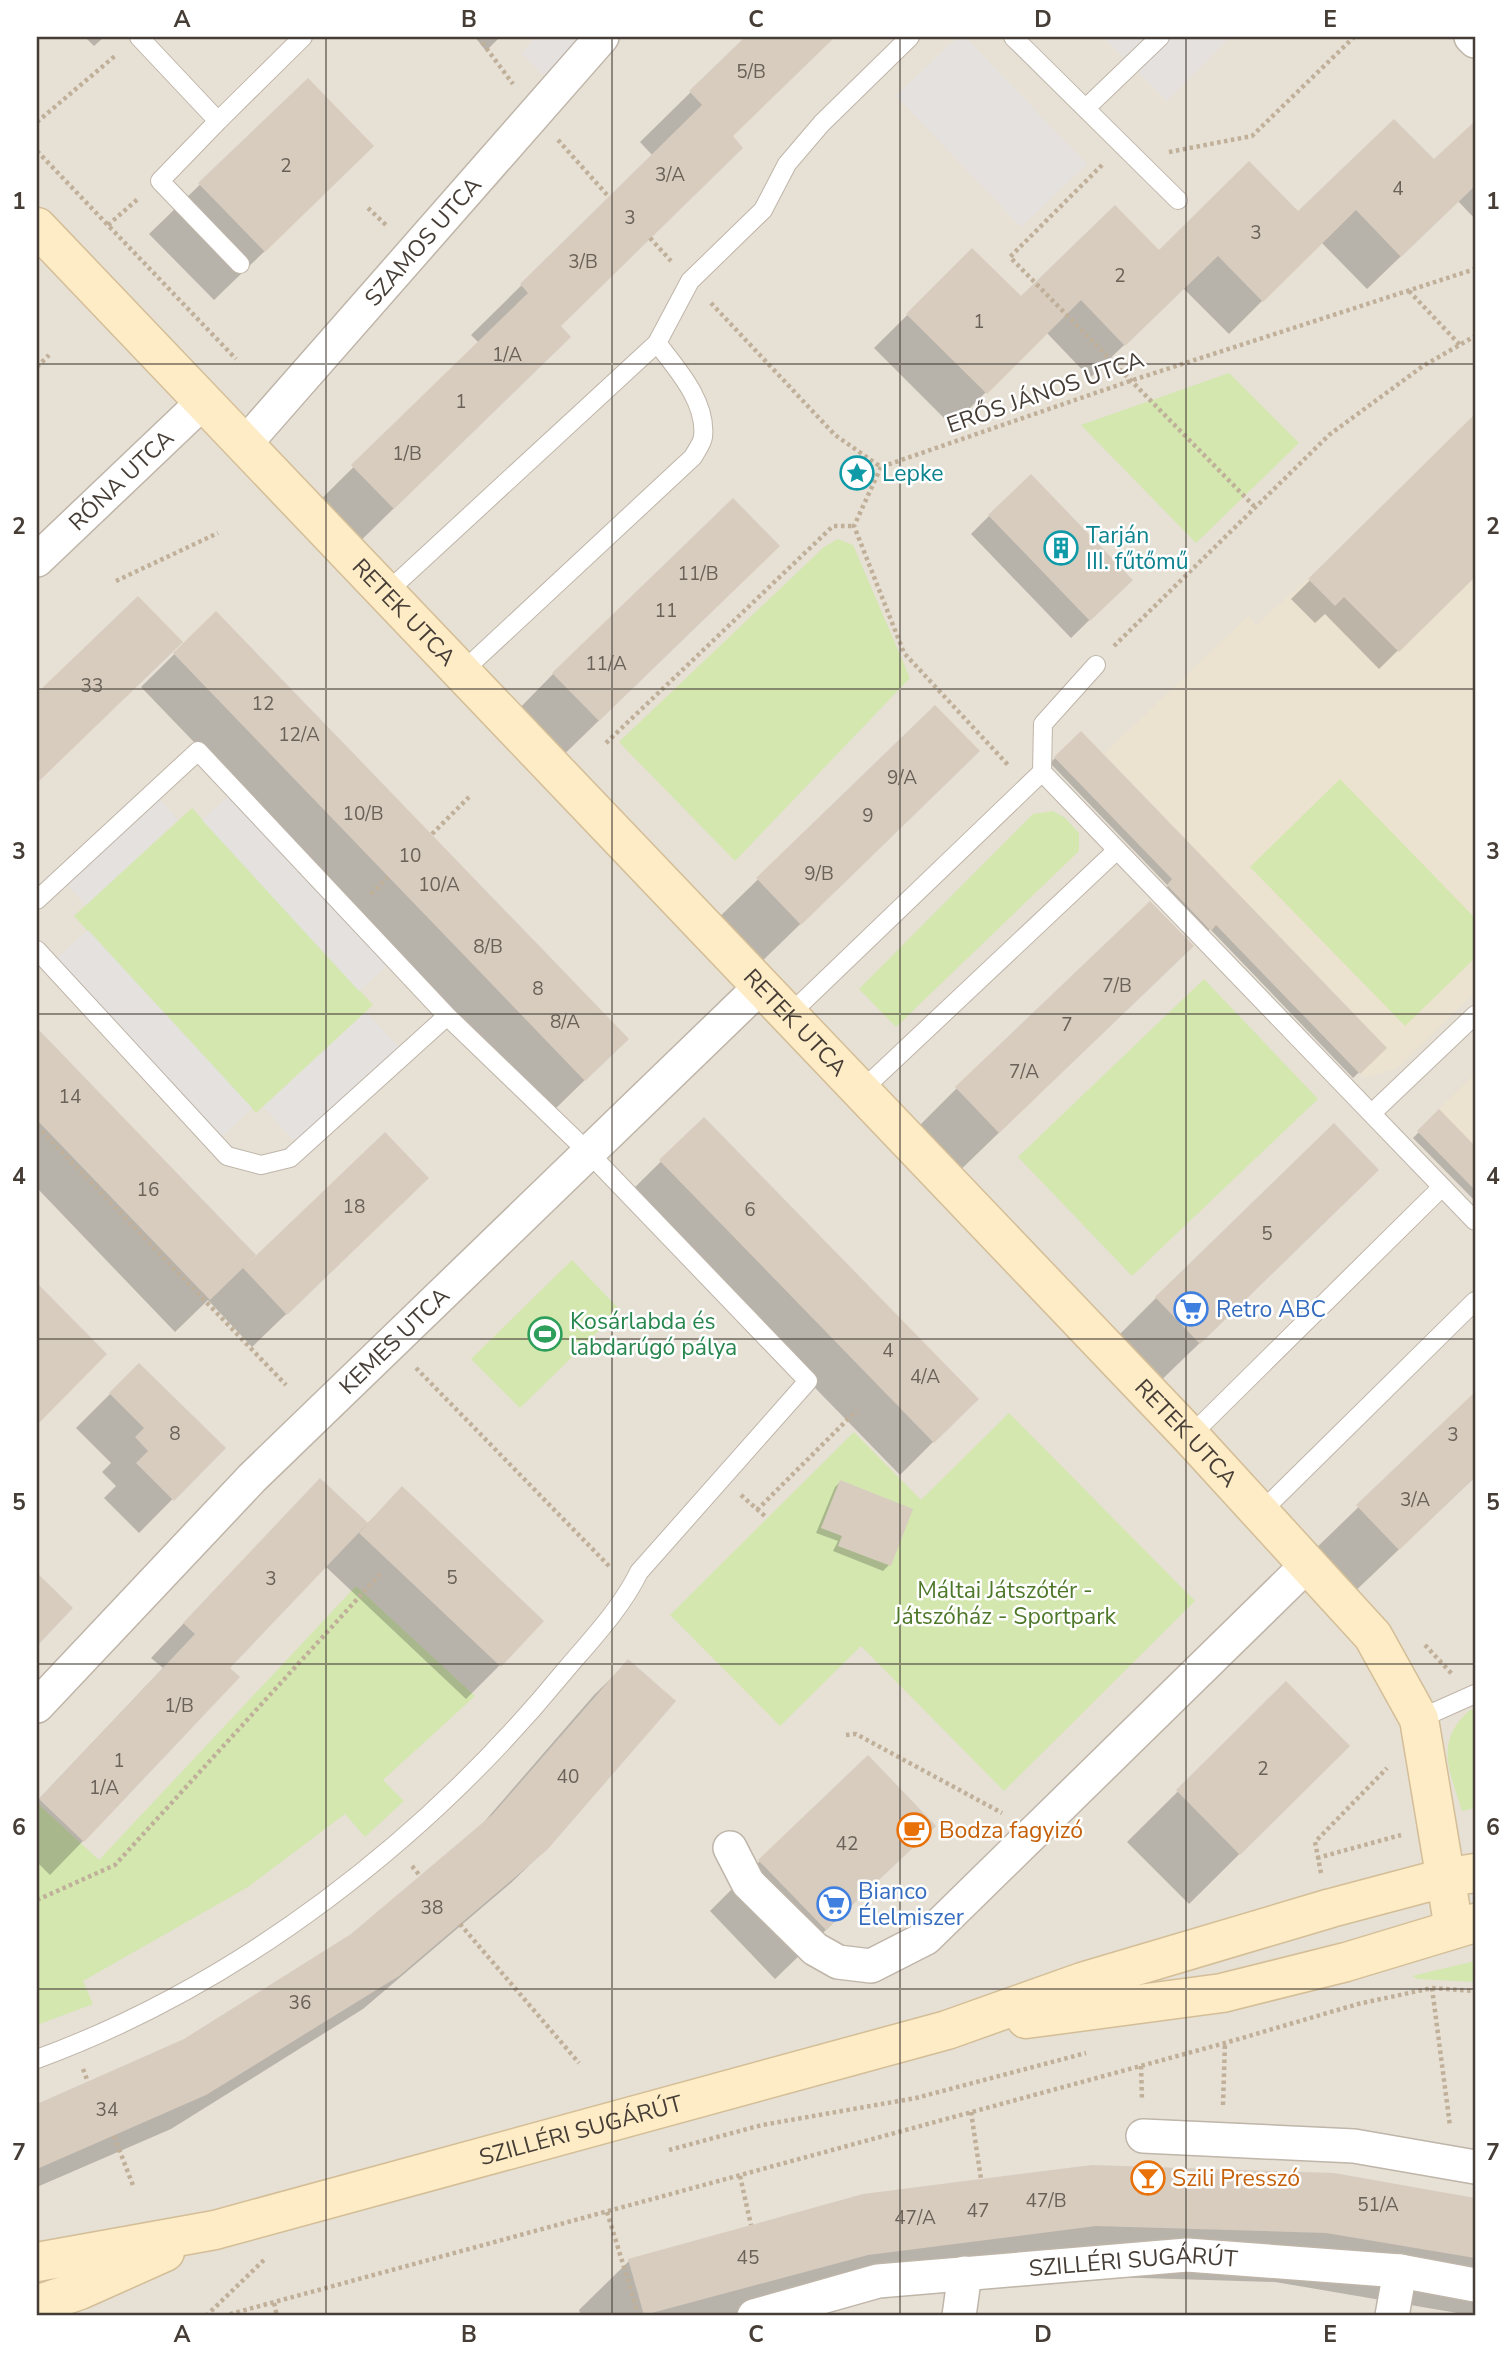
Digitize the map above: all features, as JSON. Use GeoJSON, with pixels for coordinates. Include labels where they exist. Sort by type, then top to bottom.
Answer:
{"type":"FeatureCollection","features":[{"type":"Feature","properties":{"kind":"street","name":"SZAMOS UTCA"},"geometry":{"type":"LineString","coordinates":[[244,445],[603,37]]}},
{"type":"Feature","properties":{"kind":"street"},"geometry":{"type":"LineString","coordinates":[[1471,37],[1475,41]]}},
{"type":"Feature","properties":{"kind":"street","name":"RETEK UTCA"},"geometry":{"type":"LineString","coordinates":[[37,227],[1262,1511],[1373,1636],[1419,1718],[1460,1875],[1465,1926]]}},
{"type":"Feature","properties":{"kind":"street","name":"RÓNA UTCA"},"geometry":{"type":"LineString","coordinates":[[37,560],[203,402]]}},
{"type":"Feature","properties":{"kind":"street","name":"KEMES UTCA"},"geometry":{"type":"LineString","coordinates":[[37,1706],[251,1478],[761,986]]}},
{"type":"Feature","properties":{"kind":"street"},"geometry":{"type":"LineString","coordinates":[[730,1848],[748,1883],[815,1950],[838,1962],[871,1966],[926,1938],[1308,1564]]}},
{"type":"Feature","properties":{"kind":"street","name":"SZILLÉRI SUGÁRÚT"},"geometry":{"type":"LineString","coordinates":[[37,2262],[215,2230],[947,2030],[1082,1982],[1460,1875]]}},
{"type":"Feature","properties":{"kind":"street","name":"SZILLÉRI SUGÁRÚT"},"geometry":{"type":"LineString","coordinates":[[947,2030],[1222,1993],[1346,1962],[1465,1926]]}},
{"type":"Feature","properties":{"kind":"street"},"geometry":{"type":"LineString","coordinates":[[1143,2136],[1353,2146],[1465,2166]]}},
{"type":"Feature","properties":{"kind":"street","name":"SZILLÉRI SUGÁRÚT"},"geometry":{"type":"LineString","coordinates":[[37,2305],[80,2290],[215,2230]]}},
{"type":"Feature","properties":{"kind":"street","name":"SZILLÉRI SUGÁRÚT"},"geometry":{"type":"LineString","coordinates":[[754,2316],[878,2281],[1187,2255],[1400,2271],[1475,2285]]}},
{"type":"Feature","properties":{"kind":"street"},"geometry":{"type":"LineString","coordinates":[[1392,2316],[1400,2271]]}},
{"type":"Feature","properties":{"kind":"street"},"geometry":{"type":"LineString","coordinates":[[959,2316],[965,2273]]}},
{"type":"Feature","properties":{"kind":"lane"},"geometry":{"type":"LineString","coordinates":[[139,37],[218,121]]}},
{"type":"Feature","properties":{"kind":"lane"},"geometry":{"type":"LineString","coordinates":[[240,264],[160,181],[303,37]]}},
{"type":"Feature","properties":{"kind":"lane"},"geometry":{"type":"LineString","coordinates":[[386,593],[657,343],[690,281],[763,210],[787,164],[822,123],[911,37]]}},
{"type":"Feature","properties":{"kind":"lane"},"geometry":{"type":"LineString","coordinates":[[1013,37],[1178,200]]}},
{"type":"Feature","properties":{"kind":"lane"},"geometry":{"type":"LineString","coordinates":[[1086,108],[1160,37]]}},
{"type":"Feature","properties":{"kind":"lane"},"geometry":{"type":"LineString","coordinates":[[462,672],[693,457],[703,439],[701,416],[688,383],[657,343]]}},
{"type":"Feature","properties":{"kind":"lane"},"geometry":{"type":"LineString","coordinates":[[789,1015],[1042,772],[1043,724],[1096,665]]}},
{"type":"Feature","properties":{"kind":"lane"},"geometry":{"type":"LineString","coordinates":[[37,900],[198,751],[447,1016],[588,1152],[808,1381],[639,1572],[628,1593],[530,1714],[472,1776],[395,1845],[316,1907],[174,1998],[73,2046],[37,2059]]}},
{"type":"Feature","properties":{"kind":"lane"},"geometry":{"type":"LineString","coordinates":[[1042,772],[1475,1221]]}},
{"type":"Feature","properties":{"kind":"lane"},"geometry":{"type":"LineString","coordinates":[[861,1091],[1116,850]]}},
{"type":"Feature","properties":{"kind":"lane"},"geometry":{"type":"LineString","coordinates":[[37,950],[227,1156],[261,1165],[290,1158],[447,1016]]}},
{"type":"Feature","properties":{"kind":"lane"},"geometry":{"type":"LineString","coordinates":[[1372,1113],[1475,1015]]}},
{"type":"Feature","properties":{"kind":"lane"},"geometry":{"type":"LineString","coordinates":[[1190,1436],[1442,1187]]}},
{"type":"Feature","properties":{"kind":"lane"},"geometry":{"type":"LineString","coordinates":[[1262,1511],[1475,1301]]}},
{"type":"Feature","properties":{"kind":"lane"},"geometry":{"type":"LineString","coordinates":[[1419,1718],[1475,1694]]}},
{"type":"Feature","properties":{"kind":"path"},"geometry":{"type":"LineString","coordinates":[[478,37],[535,114],[609,197]]}},
{"type":"Feature","properties":{"kind":"path"},"geometry":{"type":"LineString","coordinates":[[1137,158],[1252,136],[1354,37]]}},
{"type":"Feature","properties":{"kind":"path"},"geometry":{"type":"LineString","coordinates":[[37,122],[117,54]]}},
{"type":"Feature","properties":{"kind":"path"},"geometry":{"type":"LineString","coordinates":[[1122,144],[1010,257],[1254,506]]}},
{"type":"Feature","properties":{"kind":"path"},"geometry":{"type":"LineString","coordinates":[[37,151],[236,359]]}},
{"type":"Feature","properties":{"kind":"path"},"geometry":{"type":"LineString","coordinates":[[108,225],[160,181]]}},
{"type":"Feature","properties":{"kind":"path","name":"ERŐS JÁNOS UTCA"},"geometry":{"type":"LineString","coordinates":[[881,467],[1133,380],[1475,269]]}},
{"type":"Feature","properties":{"kind":"path"},"geometry":{"type":"LineString","coordinates":[[690,281],[835,435],[881,467],[854,526],[904,653],[1028,786]]}},
{"type":"Feature","properties":{"kind":"path"},"geometry":{"type":"LineString","coordinates":[[1409,291],[1460,345]]}},
{"type":"Feature","properties":{"kind":"path"},"geometry":{"type":"LineString","coordinates":[[1096,665],[1254,506],[1329,435],[1423,366],[1475,335]]}},
{"type":"Feature","properties":{"kind":"path"},"geometry":{"type":"LineString","coordinates":[[37,367],[49,355]]}},
{"type":"Feature","properties":{"kind":"path"},"geometry":{"type":"LineString","coordinates":[[606,743],[834,526],[854,526]]}},
{"type":"Feature","properties":{"kind":"path"},"geometry":{"type":"LineString","coordinates":[[116,581],[218,533]]}},
{"type":"Feature","properties":{"kind":"path"},"geometry":{"type":"LineString","coordinates":[[432,834],[469,797]]}},
{"type":"Feature","properties":{"kind":"path"},"geometry":{"type":"LineString","coordinates":[[37,1126],[286,1385]]}},
{"type":"Feature","properties":{"kind":"path"},"geometry":{"type":"LineString","coordinates":[[392,1342],[628,1593]]}},
{"type":"Feature","properties":{"kind":"path"},"geometry":{"type":"LineString","coordinates":[[757,1510],[857,1410]]}},
{"type":"Feature","properties":{"kind":"path"},"geometry":{"type":"LineString","coordinates":[[37,1900],[115,1865],[380,1574]]}},
{"type":"Feature","properties":{"kind":"path"},"geometry":{"type":"LineString","coordinates":[[1317,1858],[1315,1842],[1412,1741],[1419,1718]]}},
{"type":"Feature","properties":{"kind":"path"},"geometry":{"type":"LineString","coordinates":[[846,1735],[856,1734],[1036,1832]]}},
{"type":"Feature","properties":{"kind":"path"},"geometry":{"type":"LineString","coordinates":[[460,1924],[579,2063]]}},
{"type":"Feature","properties":{"kind":"path"},"geometry":{"type":"LineString","coordinates":[[223,2316],[1358,2004],[1432,1988],[1475,1991]]}},
{"type":"Feature","properties":{"kind":"path"},"geometry":{"type":"LineString","coordinates":[[1432,1988],[1465,2166]]}},
{"type":"Feature","properties":{"kind":"path"},"geometry":{"type":"LineString","coordinates":[[667,2150],[762,2125],[916,2098],[1099,2050]]}},
{"type":"Feature","properties":{"kind":"path"},"geometry":{"type":"LineString","coordinates":[[971,2112],[981,2179]]}},
{"type":"Feature","properties":{"kind":"path"},"geometry":{"type":"LineString","coordinates":[[114,2136],[134,2188]]}},
{"type":"Feature","properties":{"kind":"path"},"geometry":{"type":"LineString","coordinates":[[740,2176],[751,2225]]}},
{"type":"Feature","properties":{"kind":"path"},"geometry":{"type":"LineString","coordinates":[[607,2212],[639,2316]]}},
{"type":"Feature","properties":{"kind":"path"},"geometry":{"type":"LineString","coordinates":[[206,2316],[262,2260],[276,2256]]}},
{"type":"Feature","properties":{"kind":"path"},"geometry":{"type":"LineString","coordinates":[[274,2303],[277,2316]]}},
{"type":"Feature","properties":{"kind":"shaded area"},"geometry":{"type":"Polygon","coordinates":[[[37,37],[1475,37],[1475,2316],[37,2316],[37,37]]]}},
{"type":"Feature","properties":{"kind":"shaded area"},"geometry":{"type":"Polygon","coordinates":[[[536,37],[602,37],[558,88],[521,54],[536,37]]]}},
{"type":"Feature","properties":{"kind":"shaded area"},"geometry":{"type":"Polygon","coordinates":[[[958,37],[965,37],[1087,164],[1021,227],[896,96],[958,37]]]}},
{"type":"Feature","properties":{"kind":"shaded area"},"geometry":{"type":"Polygon","coordinates":[[[1103,37],[1230,37],[1167,101],[1103,37]]]}},
{"type":"Feature","properties":{"kind":"shaded area"},"geometry":{"type":"Polygon","coordinates":[[[1475,414],[1475,992],[1397,1068],[1366,1077],[1360,1074],[1386,1048],[1104,754],[1248,616],[1256,625],[1308,579],[1475,414]]]}},
{"type":"Feature","properties":{"kind":"shaded area"},"geometry":{"type":"Polygon","coordinates":[[[235,790],[394,959],[359,991],[202,820],[235,790]]]}},
{"type":"Feature","properties":{"kind":"shaded area"},"geometry":{"type":"Polygon","coordinates":[[[153,792],[178,820],[86,905],[61,878],[153,792]]]}},
{"type":"Feature","properties":{"kind":"shaded area"},"geometry":{"type":"Polygon","coordinates":[[[88,930],[252,1108],[215,1143],[50,964],[88,930]]]}},
{"type":"Feature","properties":{"kind":"shaded area"},"geometry":{"type":"Polygon","coordinates":[[[366,1012],[405,1054],[301,1148],[263,1107],[366,1012]]]}},
{"type":"Feature","properties":{"kind":"shaded area"},"geometry":{"type":"Polygon","coordinates":[[[1475,1074],[1475,1146],[1439,1109],[1475,1074]]]}},
{"type":"Feature","properties":{"kind":"green space"},"geometry":{"type":"Polygon","coordinates":[[[1229,373],[1299,443],[1196,543],[1081,425],[1229,373]]]}},
{"type":"Feature","properties":{"kind":"green space"},"geometry":{"type":"Polygon","coordinates":[[[838,539],[853,545],[910,678],[735,861],[619,742],[824,547],[838,539]]]}},
{"type":"Feature","properties":{"kind":"green space"},"geometry":{"type":"Polygon","coordinates":[[[1340,779],[1475,918],[1475,958],[1405,1026],[1250,867],[1340,779]]]}},
{"type":"Feature","properties":{"kind":"green space"},"geometry":{"type":"Polygon","coordinates":[[[192,808],[373,1005],[256,1113],[74,916],[192,808]]]}},
{"type":"Feature","properties":{"kind":"green space"},"geometry":{"type":"Polygon","coordinates":[[[1053,811],[1065,818],[1079,833],[1079,851],[896,1027],[859,989],[1033,814],[1053,811]]]}},
{"type":"Feature","properties":{"kind":"green space"},"geometry":{"type":"Polygon","coordinates":[[[1204,979],[1318,1099],[1132,1276],[1018,1157],[1204,979]]]}},
{"type":"Feature","properties":{"kind":"green space","name":"Kosárlabda és labdarúgó pálya"},"geometry":{"type":"Polygon","coordinates":[[[572,1260],[620,1310],[520,1408],[471,1359],[572,1260]]]}},
{"type":"Feature","properties":{"kind":"green space","name":"Máltai Játszótér - Játszóház - Sportpark"},"geometry":{"type":"Polygon","coordinates":[[[1009,1413],[1195,1601],[1004,1791],[861,1646],[780,1726],[670,1615],[854,1432],[921,1500],[1009,1413]]]}},
{"type":"Feature","properties":{"kind":"green space"},"geometry":{"type":"Polygon","coordinates":[[[356,1586],[475,1696],[383,1780],[404,1801],[365,1837],[345,1814],[248,1887],[83,1981],[93,2004],[37,2025],[37,1803],[99,1860],[356,1586]]]}},
{"type":"Feature","properties":{"kind":"green space"},"geometry":{"type":"Polygon","coordinates":[[[1470,1710],[1475,1710],[1475,1808],[1462,1811],[1450,1770],[1448,1746],[1451,1734],[1470,1710]]]}},
{"type":"Feature","properties":{"kind":"green space"},"geometry":{"type":"Polygon","coordinates":[[[1475,1961],[1475,1982],[1418,1979],[1412,1976],[1475,1961]]]}},
{"type":"Feature","properties":{"kind":"building"},"geometry":{"type":"Polygon","coordinates":[[[745,37],[835,37],[733,136],[743,148],[561,326],[571,337],[394,509],[351,465],[528,293],[520,284],[702,105],[689,91],[745,37]]]}},
{"type":"Feature","properties":{"kind":"building"},"geometry":{"type":"Polygon","coordinates":[[[308,78],[374,146],[265,252],[198,183],[308,78]]]}},
{"type":"Feature","properties":{"kind":"building"},"geometry":{"type":"Polygon","coordinates":[[[1394,119],[1434,159],[1475,121],[1475,186],[1401,257],[1356,210],[1263,302],[1218,256],[1125,346],[1081,300],[987,394],[906,314],[972,248],[1021,296],[1115,205],[1159,250],[1249,161],[1298,211],[1394,119]]]}},
{"type":"Feature","properties":{"kind":"building"},"geometry":{"type":"Polygon","coordinates":[[[1475,414],[1475,577],[1399,652],[1344,597],[1335,606],[1308,579],[1475,414]]]}},
{"type":"Feature","properties":{"kind":"building","name":"Tarján III. fűtőmű"},"geometry":{"type":"Polygon","coordinates":[[[1031,474],[1133,580],[1090,621],[988,515],[1031,474]]]}},
{"type":"Feature","properties":{"kind":"building"},"geometry":{"type":"Polygon","coordinates":[[[733,498],[780,546],[599,721],[552,673],[733,498]]]}},
{"type":"Feature","properties":{"kind":"building"},"geometry":{"type":"Polygon","coordinates":[[[138,596],[183,642],[37,783],[37,693],[138,596]]]}},
{"type":"Feature","properties":{"kind":"building"},"geometry":{"type":"Polygon","coordinates":[[[216,611],[629,1039],[585,1081],[173,653],[216,611]]]}},
{"type":"Feature","properties":{"kind":"building"},"geometry":{"type":"Polygon","coordinates":[[[935,705],[980,751],[801,925],[756,878],[935,705]]]}},
{"type":"Feature","properties":{"kind":"building"},"geometry":{"type":"Polygon","coordinates":[[[1081,731],[1387,1048],[1360,1074],[1216,925],[1211,931],[1167,885],[1172,879],[1054,757],[1081,731]]]}},
{"type":"Feature","properties":{"kind":"building"},"geometry":{"type":"Polygon","coordinates":[[[1150,901],[1194,946],[999,1133],[955,1087],[1150,901]]]}},
{"type":"Feature","properties":{"kind":"building"},"geometry":{"type":"Polygon","coordinates":[[[37,1028],[256,1255],[244,1267],[385,1132],[429,1178],[287,1315],[243,1268],[210,1300],[37,1120],[37,1028]]]}},
{"type":"Feature","properties":{"kind":"building"},"geometry":{"type":"Polygon","coordinates":[[[1439,1109],[1475,1146],[1475,1190],[1417,1131],[1439,1109]]]}},
{"type":"Feature","properties":{"kind":"building"},"geometry":{"type":"Polygon","coordinates":[[[704,1117],[979,1399],[934,1443],[659,1160],[704,1117]]]}},
{"type":"Feature","properties":{"kind":"building"},"geometry":{"type":"Polygon","coordinates":[[[1334,1123],[1379,1170],[1200,1344],[1155,1297],[1334,1123]]]}},
{"type":"Feature","properties":{"kind":"building"},"geometry":{"type":"Polygon","coordinates":[[[37,1283],[107,1354],[37,1425],[37,1283]]]}},
{"type":"Feature","properties":{"kind":"building"},"geometry":{"type":"Polygon","coordinates":[[[139,1363],[226,1448],[174,1501],[136,1463],[148,1451],[135,1437],[144,1428],[109,1393],[139,1363]]]}},
{"type":"Feature","properties":{"kind":"building"},"geometry":{"type":"Polygon","coordinates":[[[1475,1392],[1475,1477],[1399,1550],[1356,1505],[1475,1392]]]}},
{"type":"Feature","properties":{"kind":"building"},"geometry":{"type":"Polygon","coordinates":[[[320,1478],[368,1523],[230,1668],[240,1677],[84,1842],[39,1799],[195,1634],[183,1623],[320,1478]]]}},
{"type":"Feature","properties":{"kind":"building"},"geometry":{"type":"Polygon","coordinates":[[[840,1480],[913,1509],[891,1566],[838,1546],[842,1536],[821,1528],[840,1480]]]}},
{"type":"Feature","properties":{"kind":"building"},"geometry":{"type":"Polygon","coordinates":[[[402,1486],[544,1621],[501,1667],[359,1533],[402,1486]]]}},
{"type":"Feature","properties":{"kind":"building"},"geometry":{"type":"Polygon","coordinates":[[[37,1573],[73,1608],[37,1646],[37,1573]]]}},
{"type":"Feature","properties":{"kind":"building"},"geometry":{"type":"Polygon","coordinates":[[[628,1659],[676,1701],[547,1850],[399,1976],[206,2095],[37,2169],[37,2104],[184,2039],[351,1934],[493,1814],[628,1659]]]}},
{"type":"Feature","properties":{"kind":"building"},"geometry":{"type":"Polygon","coordinates":[[[1286,1681],[1350,1746],[1240,1855],[1176,1790],[1286,1681]]]}},
{"type":"Feature","properties":{"kind":"building"},"geometry":{"type":"Polygon","coordinates":[[[868,1755],[936,1826],[826,1930],[758,1860],[868,1755]]]}},
{"type":"Feature","properties":{"kind":"building"},"geometry":{"type":"Polygon","coordinates":[[[1092,2165],[1334,2173],[1475,2198],[1475,2258],[1326,2233],[1096,2226],[868,2255],[644,2315],[628,2259],[863,2194],[1092,2165]]]}},
{"type":"Feature","properties":{"kind":"place","name":"Lepke"},"geometry":{"type":"Point","coordinates":[857,473]}},
{"type":"Feature","properties":{"kind":"place","name":"Tarján III. fűtőmű"},"geometry":{"type":"Point","coordinates":[1061,548]}},
{"type":"Feature","properties":{"kind":"place","name":"Retro ABC"},"geometry":{"type":"Point","coordinates":[1191,1309]}},
{"type":"Feature","properties":{"kind":"place","name":"Kosárlabda és labdarúgó pálya"},"geometry":{"type":"Point","coordinates":[545,1334]}},
{"type":"Feature","properties":{"kind":"place","name":"Bodza fagyizó"},"geometry":{"type":"Point","coordinates":[914,1830]}},
{"type":"Feature","properties":{"kind":"place","name":"Bianco Élelmiszer"},"geometry":{"type":"Point","coordinates":[834,1904]}},
{"type":"Feature","properties":{"kind":"place","name":"Szili Presszó"},"geometry":{"type":"Point","coordinates":[1148,2178]}}]}
